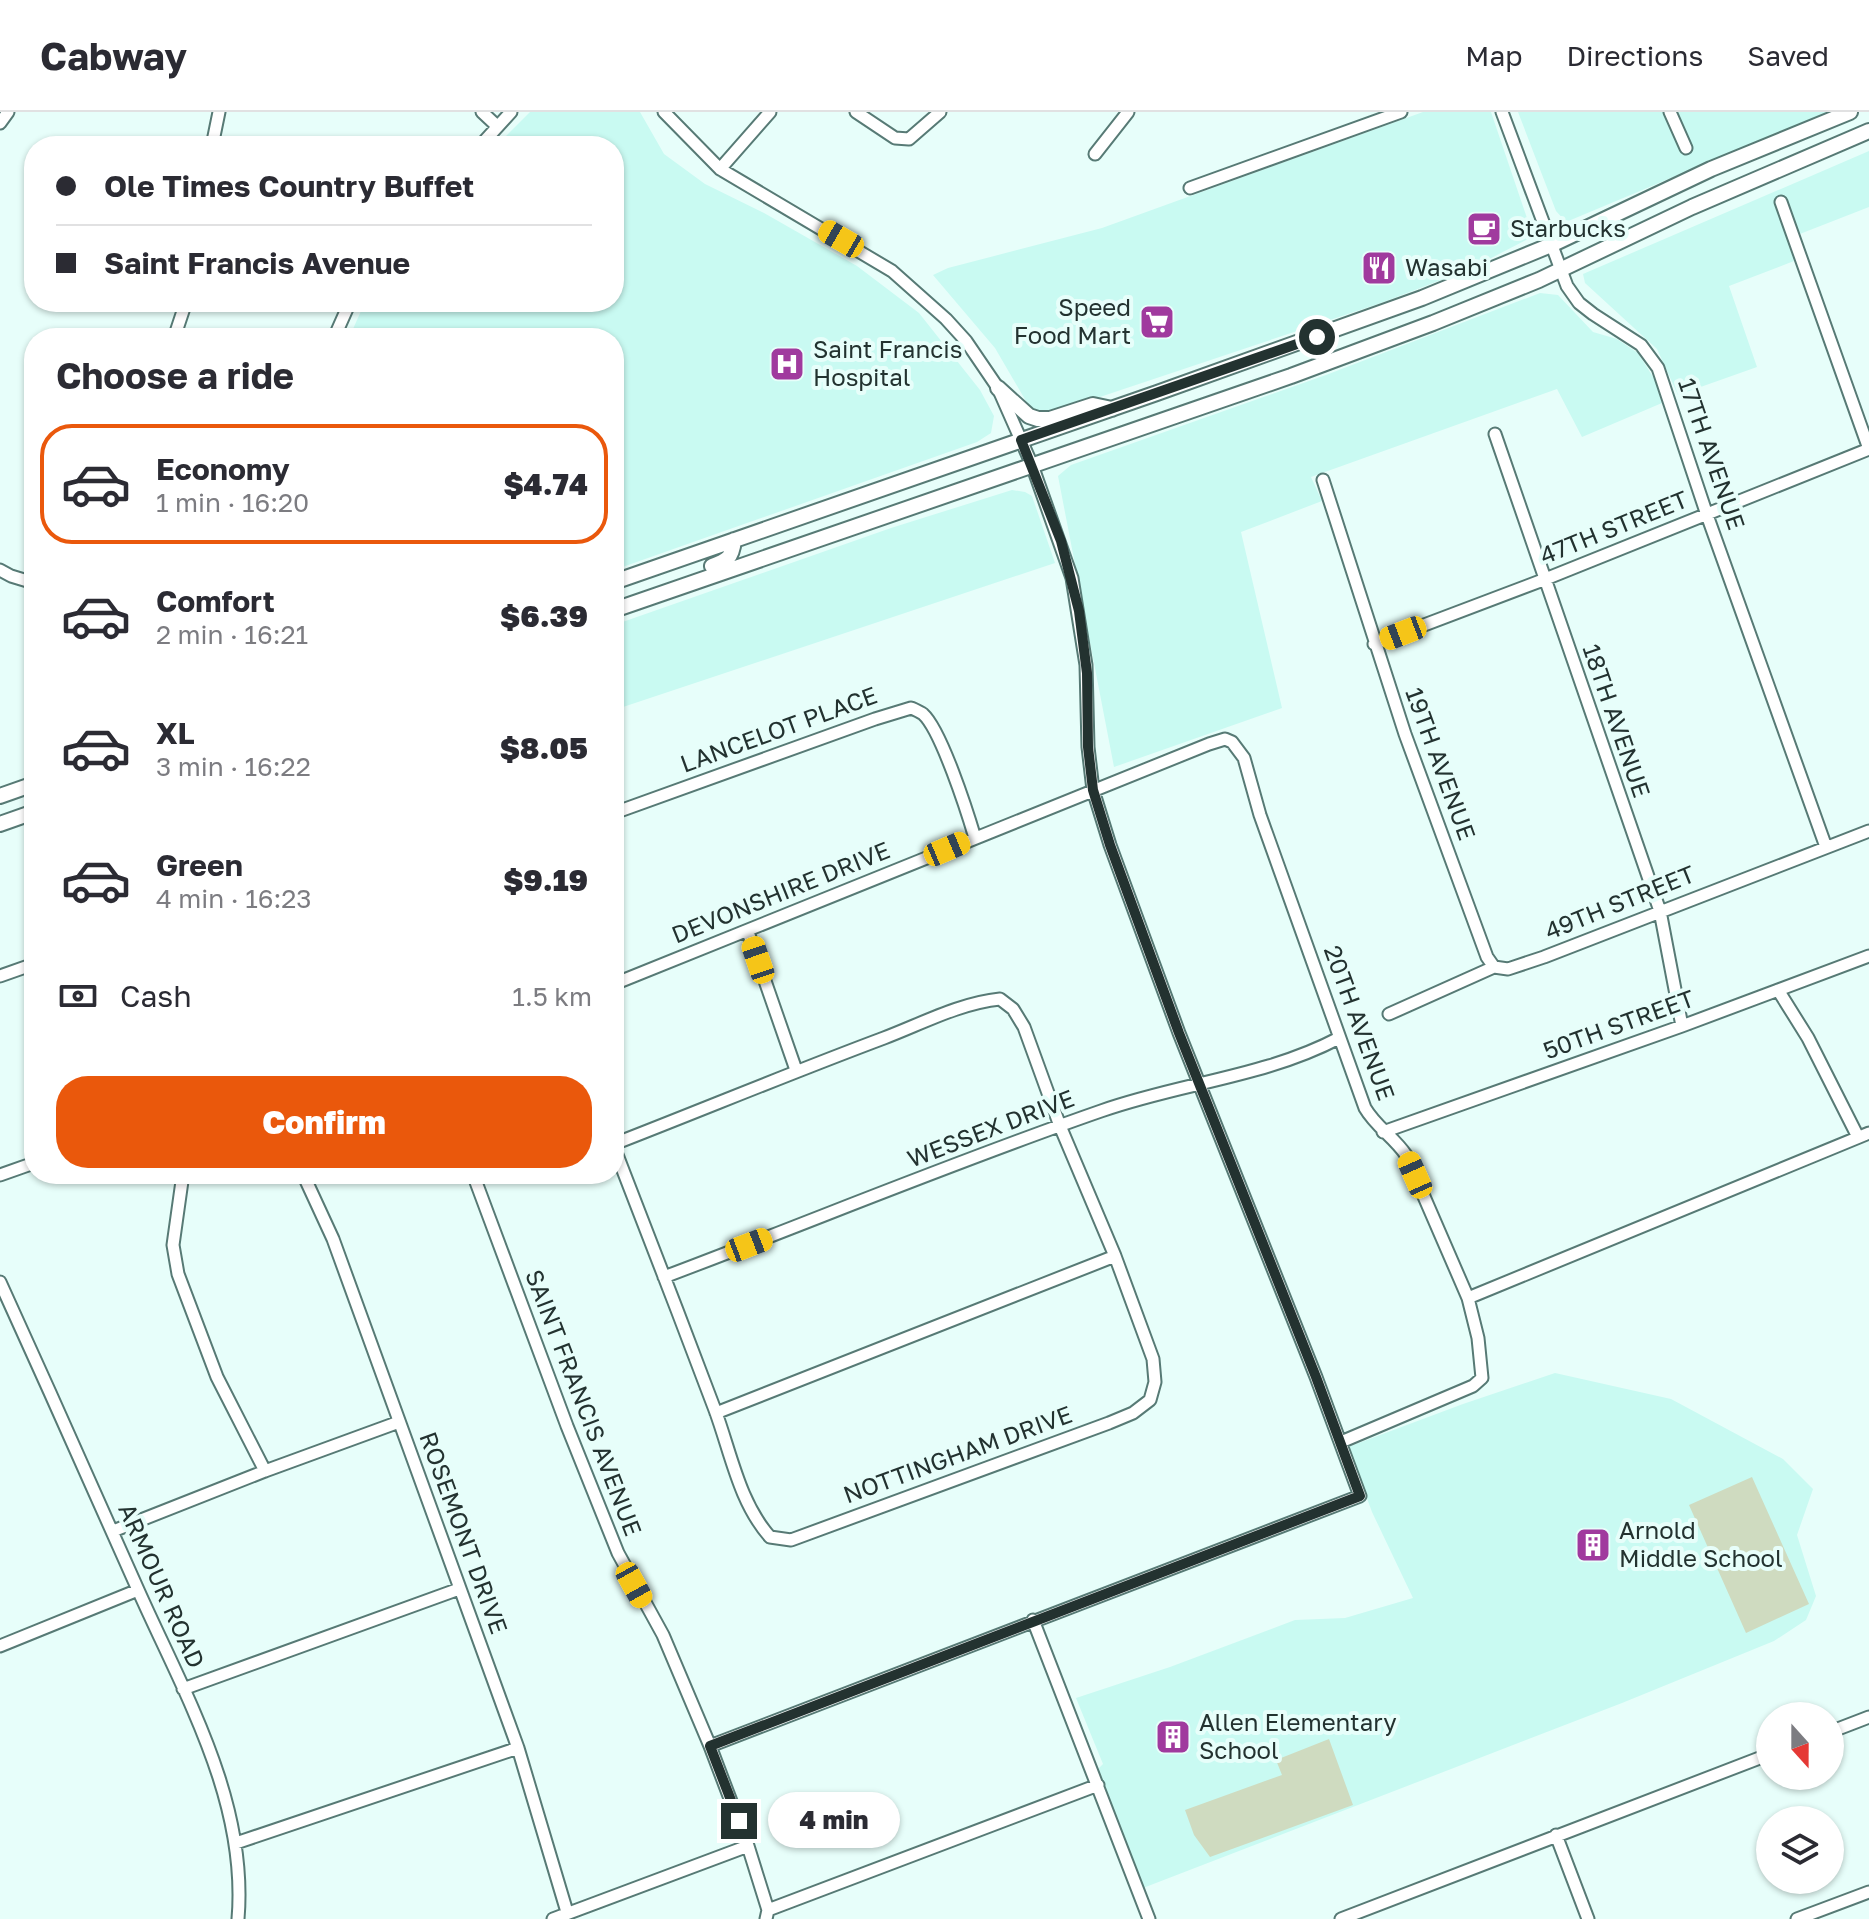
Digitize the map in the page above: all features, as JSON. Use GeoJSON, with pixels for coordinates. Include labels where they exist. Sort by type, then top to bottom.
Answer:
{"type":"FeatureCollection","features":[{"type":"Feature","properties":{"kind":"main road"},"geometry":{"type":"LineString","coordinates":[[624,578],[1422,298],[1551,245],[1711,169],[1850,112]]}},
{"type":"Feature","properties":{"kind":"main road"},"geometry":{"type":"LineString","coordinates":[[624,607],[1291,376],[1446,318],[1561,271],[1692,207],[1869,131]]}},
{"type":"Feature","properties":{"kind":"main road"},"geometry":{"type":"LineString","coordinates":[[998,388],[1029,416],[1038,419],[1050,419],[1093,405],[1112,409]]}},
{"type":"Feature","properties":{"kind":"main road"},"geometry":{"type":"LineString","coordinates":[[646,599],[660,587],[729,559],[733,554],[734,540]]}},
{"type":"Feature","properties":{"kind":"main road"},"geometry":{"type":"LineString","coordinates":[[0,796],[24,788]]}},
{"type":"Feature","properties":{"kind":"main road"},"geometry":{"type":"LineString","coordinates":[[0,824],[24,816]]}},
{"type":"Feature","properties":{"kind":"street"},"geometry":{"type":"LineString","coordinates":[[0,123],[8,112]]}},
{"type":"Feature","properties":{"kind":"street"},"geometry":{"type":"LineString","coordinates":[[214,136],[219,112]]}},
{"type":"Feature","properties":{"kind":"street"},"geometry":{"type":"LineString","coordinates":[[482,112],[497,126]]}},
{"type":"Feature","properties":{"kind":"street"},"geometry":{"type":"LineString","coordinates":[[488,136],[511,112]]}},
{"type":"Feature","properties":{"kind":"street"},"geometry":{"type":"LineString","coordinates":[[664,112],[720,169],[892,271],[966,341],[998,388],[1061,541],[1079,611],[1087,673],[1088,747],[1093,790],[1110,845],[1360,1496],[710,1746]]}},
{"type":"Feature","properties":{"kind":"street"},"geometry":{"type":"LineString","coordinates":[[720,169],[770,112]]}},
{"type":"Feature","properties":{"kind":"street"},"geometry":{"type":"LineString","coordinates":[[856,112],[895,138],[909,139],[940,112]]}},
{"type":"Feature","properties":{"kind":"street"},"geometry":{"type":"LineString","coordinates":[[1095,154],[1128,112]]}},
{"type":"Feature","properties":{"kind":"street"},"geometry":{"type":"LineString","coordinates":[[1190,188],[1401,112]]}},
{"type":"Feature","properties":{"kind":"street","name":"17TH AVENUE"},"geometry":{"type":"LineString","coordinates":[[1502,112],[1561,271],[1579,303],[1629,335],[1651,356],[1667,392],[1707,515],[1826,847]]}},
{"type":"Feature","properties":{"kind":"street"},"geometry":{"type":"LineString","coordinates":[[1670,112],[1686,148]]}},
{"type":"Feature","properties":{"kind":"street"},"geometry":{"type":"LineString","coordinates":[[1781,202],[1869,449]]}},
{"type":"Feature","properties":{"kind":"street","name":"18TH AVENUE"},"geometry":{"type":"LineString","coordinates":[[1495,434],[1660,911],[1682,1026]]}},
{"type":"Feature","properties":{"kind":"street","name":"47TH STREET"},"geometry":{"type":"LineString","coordinates":[[1374,644],[1869,449]]}},
{"type":"Feature","properties":{"kind":"street","name":"19TH AVENUE"},"geometry":{"type":"LineString","coordinates":[[1323,480],[1374,644],[1466,901],[1487,957],[1494,967]]}},
{"type":"Feature","properties":{"kind":"street"},"geometry":{"type":"LineString","coordinates":[[0,570],[24,579]]}},
{"type":"Feature","properties":{"kind":"street","name":"LANCELOT PLACE"},"geometry":{"type":"LineString","coordinates":[[624,809],[911,708],[922,714],[931,726],[959,790],[975,838]]}},
{"type":"Feature","properties":{"kind":"street","name":"DEVONSHIRE DRIVE"},"geometry":{"type":"LineString","coordinates":[[624,980],[1209,744],[1225,739],[1232,742]]}},
{"type":"Feature","properties":{"kind":"street","name":"20TH AVENUE"},"geometry":{"type":"LineString","coordinates":[[1232,742],[1244,758],[1260,815],[1365,1108],[1372,1121],[1396,1141],[1406,1155],[1468,1298],[1481,1353],[1482,1378],[1473,1386],[1341,1442]]}},
{"type":"Feature","properties":{"kind":"street","name":"49TH STREET"},"geometry":{"type":"LineString","coordinates":[[1389,1014],[1494,967],[1508,969],[1520,965],[1869,831]]}},
{"type":"Feature","properties":{"kind":"street"},"geometry":{"type":"LineString","coordinates":[[748,932],[796,1070]]}},
{"type":"Feature","properties":{"kind":"street","name":"50TH STREET"},"geometry":{"type":"LineString","coordinates":[[1383,1132],[1869,956]]}},
{"type":"Feature","properties":{"kind":"street"},"geometry":{"type":"LineString","coordinates":[[0,976],[24,968]]}},
{"type":"Feature","properties":{"kind":"street"},"geometry":{"type":"LineString","coordinates":[[1468,1298],[1863,1135],[1778,990]]}},
{"type":"Feature","properties":{"kind":"street"},"geometry":{"type":"LineString","coordinates":[[624,1142],[796,1070],[982,1001],[1000,999],[1013,1009],[1024,1027],[1060,1126],[1115,1256],[716,1413],[624,1172]]}},
{"type":"Feature","properties":{"kind":"street","name":"WESSEX DRIVE"},"geometry":{"type":"LineString","coordinates":[[664,1277],[1105,1109],[1277,1063],[1339,1038]]}},
{"type":"Feature","properties":{"kind":"street"},"geometry":{"type":"LineString","coordinates":[[0,1175],[24,1167]]}},
{"type":"Feature","properties":{"kind":"street"},"geometry":{"type":"LineString","coordinates":[[182,1184],[173,1245],[178,1274],[217,1377],[265,1471]]}},
{"type":"Feature","properties":{"kind":"street","name":"ROSEMONT DRIVE"},"geometry":{"type":"LineString","coordinates":[[308,1184],[333,1239],[518,1748],[567,1912]]}},
{"type":"Feature","properties":{"kind":"street","name":"SAINT FRANCIS AVENUE"},"geometry":{"type":"LineString","coordinates":[[477,1184],[618,1553],[663,1635],[710,1746],[748,1846],[767,1914]]}},
{"type":"Feature","properties":{"kind":"street","name":"NOTTINGHAM DRIVE"},"geometry":{"type":"LineString","coordinates":[[716,1413],[756,1522],[770,1537],[791,1540],[1109,1423],[1133,1413],[1150,1400],[1155,1382],[1153,1359],[1115,1256]]}},
{"type":"Feature","properties":{"kind":"street","name":"ARMOUR ROAD"},"geometry":{"type":"LineString","coordinates":[[0,1282],[183,1689],[222,1785],[236,1843],[241,1887],[238,1919]]}},
{"type":"Feature","properties":{"kind":"street"},"geometry":{"type":"LineString","coordinates":[[113,1531],[399,1422]]}},
{"type":"Feature","properties":{"kind":"street"},"geometry":{"type":"LineString","coordinates":[[183,1689],[459,1589]]}},
{"type":"Feature","properties":{"kind":"street"},"geometry":{"type":"LineString","coordinates":[[0,1646],[138,1590]]}},
{"type":"Feature","properties":{"kind":"street"},"geometry":{"type":"LineString","coordinates":[[1033,1620],[1149,1919]]}},
{"type":"Feature","properties":{"kind":"street"},"geometry":{"type":"LineString","coordinates":[[1844,1727],[1869,1717]]}},
{"type":"Feature","properties":{"kind":"street"},"geometry":{"type":"LineString","coordinates":[[236,1843],[518,1748]]}},
{"type":"Feature","properties":{"kind":"street"},"geometry":{"type":"LineString","coordinates":[[1341,1919],[1756,1759]]}},
{"type":"Feature","properties":{"kind":"street"},"geometry":{"type":"LineString","coordinates":[[767,1914],[1098,1785]]}},
{"type":"Feature","properties":{"kind":"street"},"geometry":{"type":"LineString","coordinates":[[1556,1835],[1588,1919]]}},
{"type":"Feature","properties":{"kind":"street"},"geometry":{"type":"LineString","coordinates":[[553,1919],[748,1846]]}},
{"type":"Feature","properties":{"kind":"street"},"geometry":{"type":"LineString","coordinates":[[1797,1919],[1869,1892]]}},
{"type":"Feature","properties":{"kind":"shaded area","name":"Saint Francis Hospital"},"geometry":{"type":"Polygon","coordinates":[[[530,112],[640,112],[664,154],[705,184],[764,213],[857,266],[919,313],[980,390],[994,416],[991,433],[977,442],[624,566],[624,328],[353,328],[361,312],[624,312],[624,136],[506,136],[530,112]]]}},
{"type":"Feature","properties":{"kind":"shaded area"},"geometry":{"type":"Polygon","coordinates":[[[1423,112],[1491,112],[1530,227],[1528,239],[1470,269],[1381,303],[1049,414],[1030,408],[995,348],[933,275],[948,268],[1102,228],[1423,112]]]}},
{"type":"Feature","properties":{"kind":"shaded area"},"geometry":{"type":"Polygon","coordinates":[[[1518,112],[1828,112],[1566,222],[1556,211],[1518,112]]]}},
{"type":"Feature","properties":{"kind":"shaded area"},"geometry":{"type":"Polygon","coordinates":[[[1869,151],[1869,207],[1787,239],[1794,261],[1729,286],[1757,367],[1678,395],[1657,349],[1585,283],[1583,274],[1869,151]]]}},
{"type":"Feature","properties":{"kind":"shaded area"},"geometry":{"type":"Polygon","coordinates":[[[1540,293],[1558,295],[1593,332],[1617,339],[1638,353],[1655,380],[1662,403],[1582,437],[1557,389],[1311,477],[1322,501],[1241,532],[1282,708],[1114,767],[1058,476],[1071,465],[1326,375],[1540,293]]]}},
{"type":"Feature","properties":{"kind":"shaded area"},"geometry":{"type":"Polygon","coordinates":[[[1012,490],[1025,492],[1032,496],[1055,563],[624,707],[624,621],[891,528],[1012,490]]]}},
{"type":"Feature","properties":{"kind":"shaded area"},"geometry":{"type":"Polygon","coordinates":[[[1555,1373],[1671,1399],[1783,1459],[1813,1489],[1797,1535],[1816,1596],[1806,1620],[1774,1641],[1622,1703],[1143,1888],[1098,1769],[1103,1764],[1076,1698],[1295,1620],[1345,1618],[1413,1598],[1372,1512],[1348,1447],[1555,1373]]]}},
{"type":"Feature","properties":{"kind":"shaded area"},"geometry":{"type":"Polygon","coordinates":[[[1752,1477],[1809,1604],[1746,1633],[1689,1505],[1752,1477]]]}},
{"type":"Feature","properties":{"kind":"shaded area"},"geometry":{"type":"Polygon","coordinates":[[[1329,1739],[1353,1805],[1210,1857],[1194,1835],[1185,1810],[1282,1775],[1276,1760],[1329,1739]]]}},
{"type":"Feature","properties":{"kind":"place","name":"Starbucks"},"geometry":{"type":"Point","coordinates":[1484,229]}},
{"type":"Feature","properties":{"kind":"place","name":"Wasabi"},"geometry":{"type":"Point","coordinates":[1379,268]}},
{"type":"Feature","properties":{"kind":"place","name":"Speed Food Mart"},"geometry":{"type":"Point","coordinates":[1157,322]}},
{"type":"Feature","properties":{"kind":"place","name":"Saint Francis Hospital"},"geometry":{"type":"Point","coordinates":[787,364]}},
{"type":"Feature","properties":{"kind":"place","name":"Arnold Middle School"},"geometry":{"type":"Point","coordinates":[1593,1545]}},
{"type":"Feature","properties":{"kind":"place","name":"Allen Elementary School"},"geometry":{"type":"Point","coordinates":[1173,1737]}},
{"type":"Feature","properties":{"kind":"route"},"geometry":{"type":"LineString","coordinates":[[739,1821],[710,1746],[1360,1496],[1179,1033],[1110,845],[1093,790],[1084,642],[1072,578],[1061,541],[1021,440],[1317,337]]}}]}
